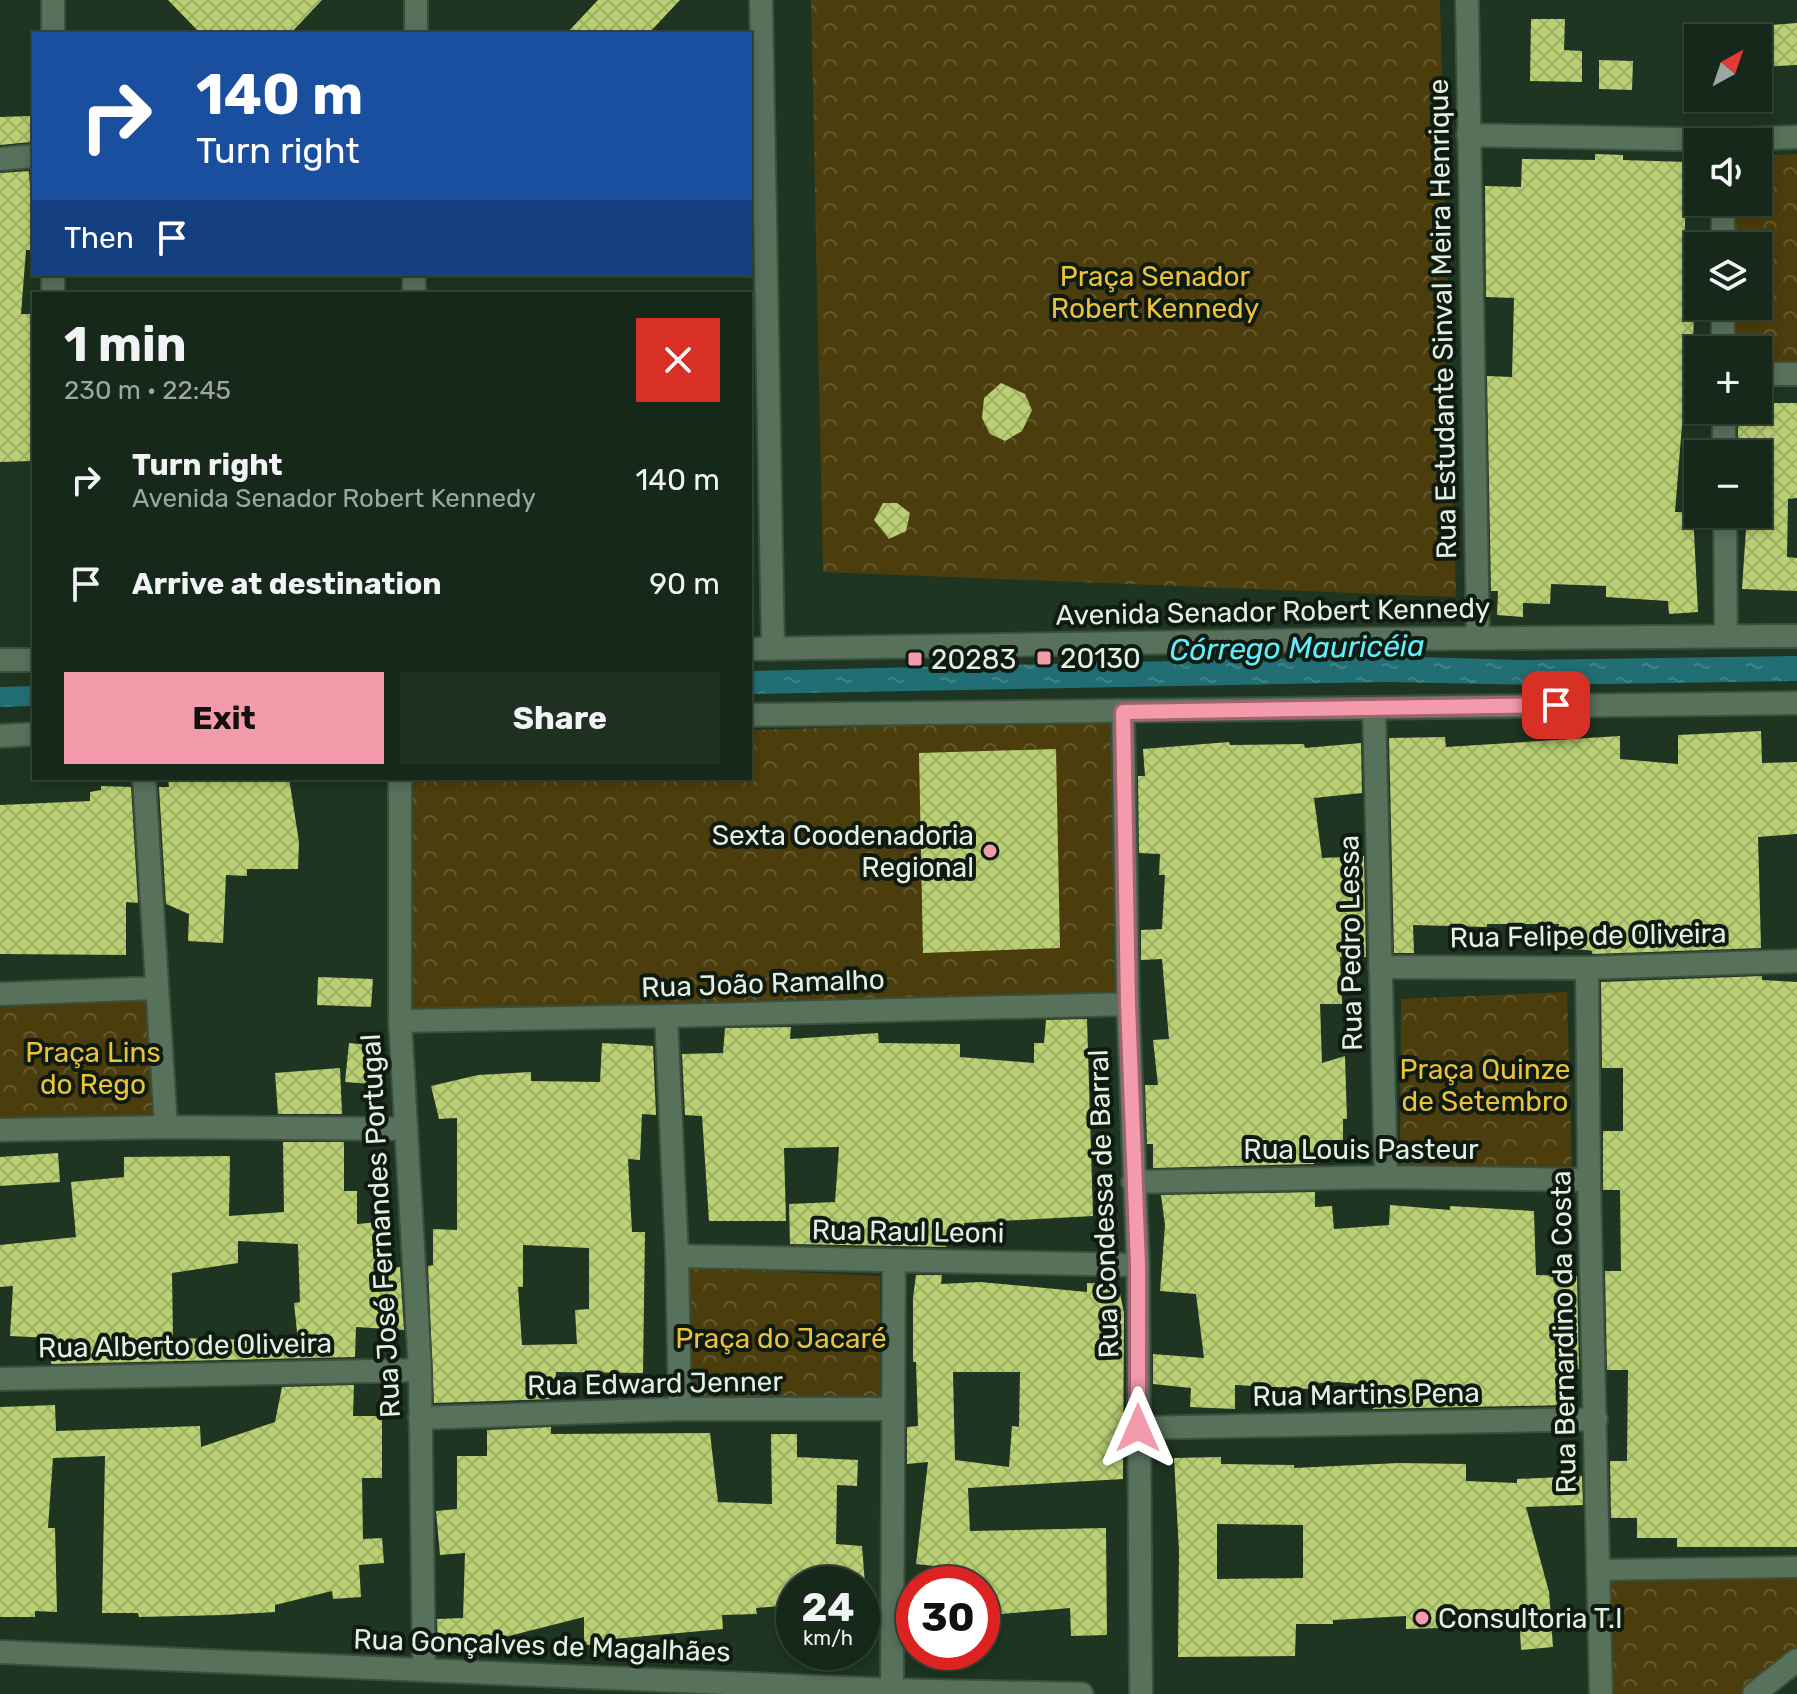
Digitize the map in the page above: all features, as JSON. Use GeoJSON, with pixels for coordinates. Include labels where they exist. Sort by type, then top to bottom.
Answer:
{"type":"FeatureCollection","features":[{"type":"Feature","properties":{"kind":"street"},"geometry":{"type":"LineString","coordinates":[[53,0],[53,32]]}},
{"type":"Feature","properties":{"kind":"street"},"geometry":{"type":"LineString","coordinates":[[416,0],[416,32]]}},
{"type":"Feature","properties":{"kind":"street"},"geometry":{"type":"LineString","coordinates":[[761,0],[761,649]]}},
{"type":"Feature","properties":{"kind":"street","name":"Rua Estudante Sinval Meira Henrique"},"geometry":{"type":"LineString","coordinates":[[1467,0],[1478,638]]}},
{"type":"Feature","properties":{"kind":"street"},"geometry":{"type":"LineString","coordinates":[[1468,135],[1684,140]]}},
{"type":"Feature","properties":{"kind":"street"},"geometry":{"type":"LineString","coordinates":[[1772,138],[1797,137]]}},
{"type":"Feature","properties":{"kind":"street"},"geometry":{"type":"LineString","coordinates":[[0,159],[32,156]]}},
{"type":"Feature","properties":{"kind":"street"},"geometry":{"type":"LineString","coordinates":[[1772,374],[1797,374]]}},
{"type":"Feature","properties":{"kind":"street"},"geometry":{"type":"LineString","coordinates":[[1725,528],[1726,636]]}},
{"type":"Feature","properties":{"kind":"street","name":"Avenida Senador Robert Kennedy"},"geometry":{"type":"LineString","coordinates":[[761,649],[1797,636]]}},
{"type":"Feature","properties":{"kind":"street"},"geometry":{"type":"LineString","coordinates":[[0,660],[32,660]]}},
{"type":"Feature","properties":{"kind":"street"},"geometry":{"type":"LineString","coordinates":[[752,715],[1797,703]]}},
{"type":"Feature","properties":{"kind":"street","name":"Rua Pedro Lessa"},"geometry":{"type":"LineString","coordinates":[[1374,708],[1386,1177]]}},
{"type":"Feature","properties":{"kind":"street","name":"Rua Condessa de Barral"},"geometry":{"type":"LineString","coordinates":[[1123,712],[1128,1004],[1138,1265],[1141,1694]]}},
{"type":"Feature","properties":{"kind":"street"},"geometry":{"type":"LineString","coordinates":[[0,736],[32,734]]}},
{"type":"Feature","properties":{"kind":"street"},"geometry":{"type":"LineString","coordinates":[[144,780],[166,1127]]}},
{"type":"Feature","properties":{"kind":"street","name":"Rua José Fernandes Portugal"},"geometry":{"type":"LineString","coordinates":[[400,780],[400,1021],[420,1370],[424,1670]]}},
{"type":"Feature","properties":{"kind":"street","name":"Rua Felipe de Oliveira"},"geometry":{"type":"LineString","coordinates":[[1380,967],[1587,968],[1797,961]]}},
{"type":"Feature","properties":{"kind":"street","name":"Rua Bernardino da Costa"},"geometry":{"type":"LineString","coordinates":[[1587,968],[1601,1694]]}},
{"type":"Feature","properties":{"kind":"street"},"geometry":{"type":"LineString","coordinates":[[0,994],[157,988]]}},
{"type":"Feature","properties":{"kind":"street","name":"Rua João Ramalho"},"geometry":{"type":"LineString","coordinates":[[400,1021],[1128,1004]]}},
{"type":"Feature","properties":{"kind":"street"},"geometry":{"type":"LineString","coordinates":[[666,1016],[677,1256],[680,1409]]}},
{"type":"Feature","properties":{"kind":"street"},"geometry":{"type":"LineString","coordinates":[[0,1130],[166,1127],[405,1129]]}},
{"type":"Feature","properties":{"kind":"street","name":"Rua Louis Pasteur"},"geometry":{"type":"LineString","coordinates":[[1133,1182],[1386,1177],[1589,1180]]}},
{"type":"Feature","properties":{"kind":"street","name":"Rua Raul Leoni"},"geometry":{"type":"LineString","coordinates":[[677,1256],[1138,1265]]}},
{"type":"Feature","properties":{"kind":"street"},"geometry":{"type":"LineString","coordinates":[[892,1690],[894,1262]]}},
{"type":"Feature","properties":{"kind":"street","name":"Rua Alberto de Oliveira"},"geometry":{"type":"LineString","coordinates":[[0,1379],[420,1370]]}},
{"type":"Feature","properties":{"kind":"street","name":"Rua Edward Jenner"},"geometry":{"type":"LineString","coordinates":[[420,1418],[680,1409],[892,1409]]}},
{"type":"Feature","properties":{"kind":"street","name":"Rua Martins Pena"},"geometry":{"type":"LineString","coordinates":[[1138,1428],[1596,1419]]}},
{"type":"Feature","properties":{"kind":"street"},"geometry":{"type":"LineString","coordinates":[[1597,1570],[1797,1567]]}},
{"type":"Feature","properties":{"kind":"street","name":"Rua Gonçalves de Magalhães"},"geometry":{"type":"LineString","coordinates":[[0,1652],[892,1690],[1082,1694]]}},
{"type":"Feature","properties":{"kind":"street"},"geometry":{"type":"LineString","coordinates":[[1754,1694],[1797,1660]]}},
{"type":"Feature","properties":{"kind":"green space","name":"Praça Senador Robert Kennedy"},"geometry":{"type":"Polygon","coordinates":[[[811,0],[1440,0],[1456,597],[823,572],[811,0]]]}},
{"type":"Feature","properties":{"kind":"green space"},"geometry":{"type":"Polygon","coordinates":[[[1797,154],[1797,375],[1772,376],[1772,336],[1722,336],[1722,320],[1772,320],[1772,232],[1721,232],[1721,216],[1772,216],[1772,155],[1797,154]]]}},
{"type":"Feature","properties":{"kind":"green space"},"geometry":{"type":"Polygon","coordinates":[[[1110,720],[1118,995],[405,1014],[409,780],[752,780],[752,730],[1110,720]]]}},
{"type":"Feature","properties":{"kind":"green space","name":"Praça Quinze de Setembro"},"geometry":{"type":"Polygon","coordinates":[[[1567,992],[1572,1173],[1400,1172],[1401,999],[1567,992]]]}},
{"type":"Feature","properties":{"kind":"green space","name":"Praça Lins do Rego"},"geometry":{"type":"Polygon","coordinates":[[[157,998],[164,1130],[0,1141],[0,1007],[157,998]]]}},
{"type":"Feature","properties":{"kind":"green space","name":"Praça do Jacaré"},"geometry":{"type":"Polygon","coordinates":[[[689,1267],[880,1276],[880,1406],[684,1404],[689,1267]]]}},
{"type":"Feature","properties":{"kind":"green space"},"geometry":{"type":"Polygon","coordinates":[[[1797,1566],[1797,1669],[1765,1694],[1607,1694],[1594,1577],[1797,1566]]]}},
{"type":"Feature","properties":{"kind":"water"},"geometry":{"type":"Polygon","coordinates":[[[1387,656],[1519,660],[1797,656],[1797,681],[1543,685],[1386,682],[752,694],[752,671],[1387,656]]]}},
{"type":"Feature","properties":{"kind":"water"},"geometry":{"type":"Polygon","coordinates":[[[32,686],[32,706],[0,707],[0,687],[32,686]]]}},
{"type":"Feature","properties":{"kind":"building"},"geometry":{"type":"Polygon","coordinates":[[[168,0],[322,0],[292,32],[199,32],[168,0]]]}},
{"type":"Feature","properties":{"kind":"building"},"geometry":{"type":"Polygon","coordinates":[[[598,0],[680,0],[650,32],[568,32],[598,0]]]}},
{"type":"Feature","properties":{"kind":"building"},"geometry":{"type":"Polygon","coordinates":[[[1531,19],[1565,19],[1564,50],[1582,51],[1582,82],[1530,81],[1531,19]]]}},
{"type":"Feature","properties":{"kind":"building"},"geometry":{"type":"Polygon","coordinates":[[[1797,23],[1797,65],[1772,66],[1772,25],[1797,23]]]}},
{"type":"Feature","properties":{"kind":"building"},"geometry":{"type":"Polygon","coordinates":[[[1599,60],[1633,61],[1632,90],[1599,89],[1599,60]]]}},
{"type":"Feature","properties":{"kind":"building"},"geometry":{"type":"Polygon","coordinates":[[[30,116],[31,142],[0,145],[0,117],[30,116]]]}},
{"type":"Feature","properties":{"kind":"building"},"geometry":{"type":"Polygon","coordinates":[[[1595,154],[1623,155],[1623,160],[1684,162],[1682,314],[1684,320],[1694,320],[1693,336],[1684,336],[1684,424],[1698,426],[1682,425],[1675,512],[1684,512],[1684,528],[1694,528],[1698,612],[1669,614],[1668,601],[1606,597],[1606,586],[1551,584],[1550,604],[1523,603],[1523,617],[1497,615],[1498,591],[1491,591],[1487,376],[1512,377],[1514,298],[1486,297],[1485,186],[1521,187],[1522,159],[1595,160],[1595,154]]]}},
{"type":"Feature","properties":{"kind":"building"},"geometry":{"type":"Polygon","coordinates":[[[29,171],[32,250],[26,250],[21,314],[30,314],[32,461],[0,462],[0,173],[29,171]]]}},
{"type":"Feature","properties":{"kind":"building"},"geometry":{"type":"Polygon","coordinates":[[[1001,383],[1025,394],[1032,410],[1022,431],[1005,441],[990,434],[982,418],[984,398],[1001,383]]]}},
{"type":"Feature","properties":{"kind":"building"},"geometry":{"type":"Polygon","coordinates":[[[1772,403],[1797,403],[1797,498],[1788,499],[1787,557],[1797,558],[1797,591],[1742,589],[1746,528],[1772,528],[1772,440],[1738,440],[1738,424],[1772,424],[1772,403]]]}},
{"type":"Feature","properties":{"kind":"building"},"geometry":{"type":"Polygon","coordinates":[[[883,503],[897,503],[910,513],[906,531],[889,539],[874,520],[883,503]]]}},
{"type":"Feature","properties":{"kind":"building"},"geometry":{"type":"Polygon","coordinates":[[[1761,731],[1762,763],[1797,762],[1797,834],[1758,837],[1761,948],[1592,954],[1587,950],[1557,948],[1559,924],[1487,924],[1487,927],[1413,925],[1414,953],[1394,953],[1389,738],[1445,737],[1446,747],[1620,736],[1620,759],[1678,764],[1678,735],[1761,731]]]}},
{"type":"Feature","properties":{"kind":"building"},"geometry":{"type":"Polygon","coordinates":[[[1229,742],[1230,745],[1304,744],[1305,748],[1361,743],[1362,793],[1314,798],[1322,858],[1364,856],[1366,957],[1340,957],[1342,1004],[1320,1004],[1322,1063],[1345,1056],[1347,1119],[1343,1119],[1343,1140],[1323,1140],[1314,1164],[1153,1168],[1153,1144],[1147,1144],[1145,1085],[1158,1085],[1153,1040],[1169,1039],[1162,959],[1141,960],[1141,930],[1162,929],[1165,875],[1159,875],[1160,854],[1139,853],[1138,776],[1145,776],[1143,749],[1229,742]]]}},
{"type":"Feature","properties":{"kind":"building","name":"Sexta Coodenadoria Regional"},"geometry":{"type":"Polygon","coordinates":[[[1056,749],[1060,948],[923,953],[919,753],[1056,749]]]}},
{"type":"Feature","properties":{"kind":"building"},"geometry":{"type":"Polygon","coordinates":[[[168,780],[289,780],[299,842],[298,869],[247,869],[247,876],[226,875],[223,943],[188,941],[189,914],[166,904],[159,787],[169,787],[168,780]]]}},
{"type":"Feature","properties":{"kind":"building"},"geometry":{"type":"Polygon","coordinates":[[[101,786],[131,787],[138,903],[126,902],[126,955],[0,954],[0,805],[90,801],[90,792],[101,790],[101,786]]]}},
{"type":"Feature","properties":{"kind":"building"},"geometry":{"type":"Polygon","coordinates":[[[1762,976],[1762,980],[1797,982],[1797,1547],[1677,1547],[1677,1538],[1637,1538],[1637,1518],[1611,1518],[1610,1461],[1627,1461],[1628,1370],[1607,1370],[1605,1271],[1621,1271],[1620,1190],[1603,1190],[1603,1131],[1623,1131],[1623,1068],[1602,1068],[1601,982],[1762,976]]]}},
{"type":"Feature","properties":{"kind":"building"},"geometry":{"type":"Polygon","coordinates":[[[318,977],[373,979],[371,1007],[317,1005],[318,977]]]}},
{"type":"Feature","properties":{"kind":"building"},"geometry":{"type":"Polygon","coordinates":[[[1087,1019],[1093,1216],[964,1223],[964,1228],[949,1228],[946,1247],[790,1244],[789,1204],[835,1202],[839,1147],[784,1148],[786,1221],[709,1221],[702,1116],[685,1115],[682,1054],[723,1053],[725,1028],[791,1027],[790,1039],[878,1033],[879,1043],[960,1044],[960,1057],[1034,1063],[1034,1043],[1044,1043],[1046,1020],[1087,1019]]]}},
{"type":"Feature","properties":{"kind":"building"},"geometry":{"type":"Polygon","coordinates":[[[349,1043],[376,1046],[371,1084],[345,1082],[349,1043]]]}},
{"type":"Feature","properties":{"kind":"building"},"geometry":{"type":"Polygon","coordinates":[[[602,1043],[653,1046],[656,1115],[642,1114],[640,1160],[628,1159],[632,1232],[645,1232],[643,1373],[556,1372],[554,1399],[434,1403],[428,1266],[433,1265],[433,1229],[457,1230],[457,1118],[439,1119],[431,1086],[478,1075],[531,1072],[531,1081],[600,1082],[602,1043]],[[523,1245],[523,1287],[518,1287],[522,1345],[577,1344],[575,1310],[589,1309],[589,1248],[523,1245]]]}},
{"type":"Feature","properties":{"kind":"building"},"geometry":{"type":"Polygon","coordinates":[[[340,1068],[342,1114],[278,1114],[275,1073],[340,1068]]]}},
{"type":"Feature","properties":{"kind":"building"},"geometry":{"type":"Polygon","coordinates":[[[283,1142],[344,1142],[344,1191],[357,1191],[357,1224],[380,1222],[384,1268],[400,1267],[404,1330],[356,1327],[355,1357],[51,1364],[51,1338],[10,1336],[13,1286],[0,1287],[0,1245],[76,1237],[71,1182],[124,1177],[124,1157],[230,1156],[229,1216],[284,1212],[283,1142]],[[238,1241],[238,1263],[172,1273],[173,1338],[298,1341],[294,1303],[300,1302],[298,1244],[238,1241]]]}},
{"type":"Feature","properties":{"kind":"building"},"geometry":{"type":"Polygon","coordinates":[[[58,1153],[60,1182],[0,1186],[0,1157],[58,1153]]]}},
{"type":"Feature","properties":{"kind":"building"},"geometry":{"type":"Polygon","coordinates":[[[1315,1192],[1315,1207],[1332,1206],[1334,1229],[1389,1225],[1390,1205],[1450,1210],[1450,1206],[1534,1211],[1536,1275],[1577,1276],[1579,1369],[1568,1369],[1568,1405],[1373,1409],[1370,1385],[1338,1382],[1310,1384],[1310,1389],[1235,1385],[1235,1409],[1190,1407],[1191,1388],[1153,1384],[1153,1354],[1204,1358],[1196,1294],[1160,1291],[1165,1225],[1161,1195],[1315,1192]]]}},
{"type":"Feature","properties":{"kind":"building"},"geometry":{"type":"Polygon","coordinates":[[[916,1275],[942,1275],[941,1284],[980,1282],[1087,1292],[1087,1283],[1118,1284],[1124,1313],[1123,1479],[968,1488],[970,1531],[1106,1528],[1107,1635],[1071,1636],[1070,1608],[1000,1614],[1000,1566],[916,1564],[928,1462],[907,1464],[907,1427],[918,1426],[916,1362],[913,1362],[916,1275]],[[953,1372],[955,1460],[1009,1467],[1012,1426],[1019,1427],[1020,1372],[953,1372]]]}},
{"type":"Feature","properties":{"kind":"building"},"geometry":{"type":"Polygon","coordinates":[[[354,1385],[353,1416],[382,1416],[382,1478],[362,1478],[363,1539],[382,1538],[384,1563],[359,1565],[361,1597],[333,1599],[332,1591],[275,1605],[275,1612],[139,1617],[138,1613],[102,1613],[105,1456],[53,1458],[48,1528],[55,1528],[57,1612],[35,1611],[35,1617],[0,1617],[0,1407],[55,1405],[56,1431],[200,1426],[201,1447],[275,1422],[282,1387],[354,1385]]]}},
{"type":"Feature","properties":{"kind":"building"},"geometry":{"type":"Polygon","coordinates":[[[551,1427],[551,1434],[710,1433],[718,1502],[772,1504],[771,1434],[797,1434],[797,1457],[858,1460],[857,1486],[837,1485],[836,1544],[862,1546],[864,1566],[776,1566],[776,1606],[756,1608],[757,1614],[722,1615],[723,1629],[613,1639],[613,1645],[584,1645],[584,1617],[493,1640],[493,1647],[438,1649],[437,1619],[463,1618],[465,1553],[440,1555],[436,1511],[457,1509],[457,1456],[487,1456],[487,1430],[551,1427]]]}},
{"type":"Feature","properties":{"kind":"building"},"geometry":{"type":"Polygon","coordinates":[[[1221,1457],[1221,1464],[1294,1465],[1294,1468],[1399,1463],[1466,1464],[1466,1481],[1517,1483],[1517,1479],[1582,1476],[1583,1505],[1526,1507],[1549,1592],[1553,1647],[1521,1650],[1519,1611],[1441,1609],[1440,1628],[1406,1629],[1406,1616],[1333,1620],[1333,1624],[1296,1624],[1295,1656],[1178,1657],[1179,1551],[1174,1458],[1221,1457]],[[1217,1524],[1217,1579],[1303,1578],[1303,1525],[1217,1524]]]}},
{"type":"Feature","properties":{"kind":"place","name":"20130"},"geometry":{"type":"Point","coordinates":[1044,658]}},
{"type":"Feature","properties":{"kind":"place","name":"20283"},"geometry":{"type":"Point","coordinates":[915,659]}},
{"type":"Feature","properties":{"kind":"place","name":"Sexta Coodenadoria Regional"},"geometry":{"type":"Point","coordinates":[990,851]}},
{"type":"Feature","properties":{"kind":"place","name":"Consultoria T.I"},"geometry":{"type":"Point","coordinates":[1422,1618]}},
{"type":"Feature","properties":{"kind":"route"},"geometry":{"type":"LineString","coordinates":[[1138,1428],[1138,1265],[1128,1004],[1123,712],[1556,705]]}},
{"type":"Feature","properties":{"kind":"water label","name":"Córrego Mauricéia"},"geometry":{"type":"Point","coordinates":[1297,648]}}]}
